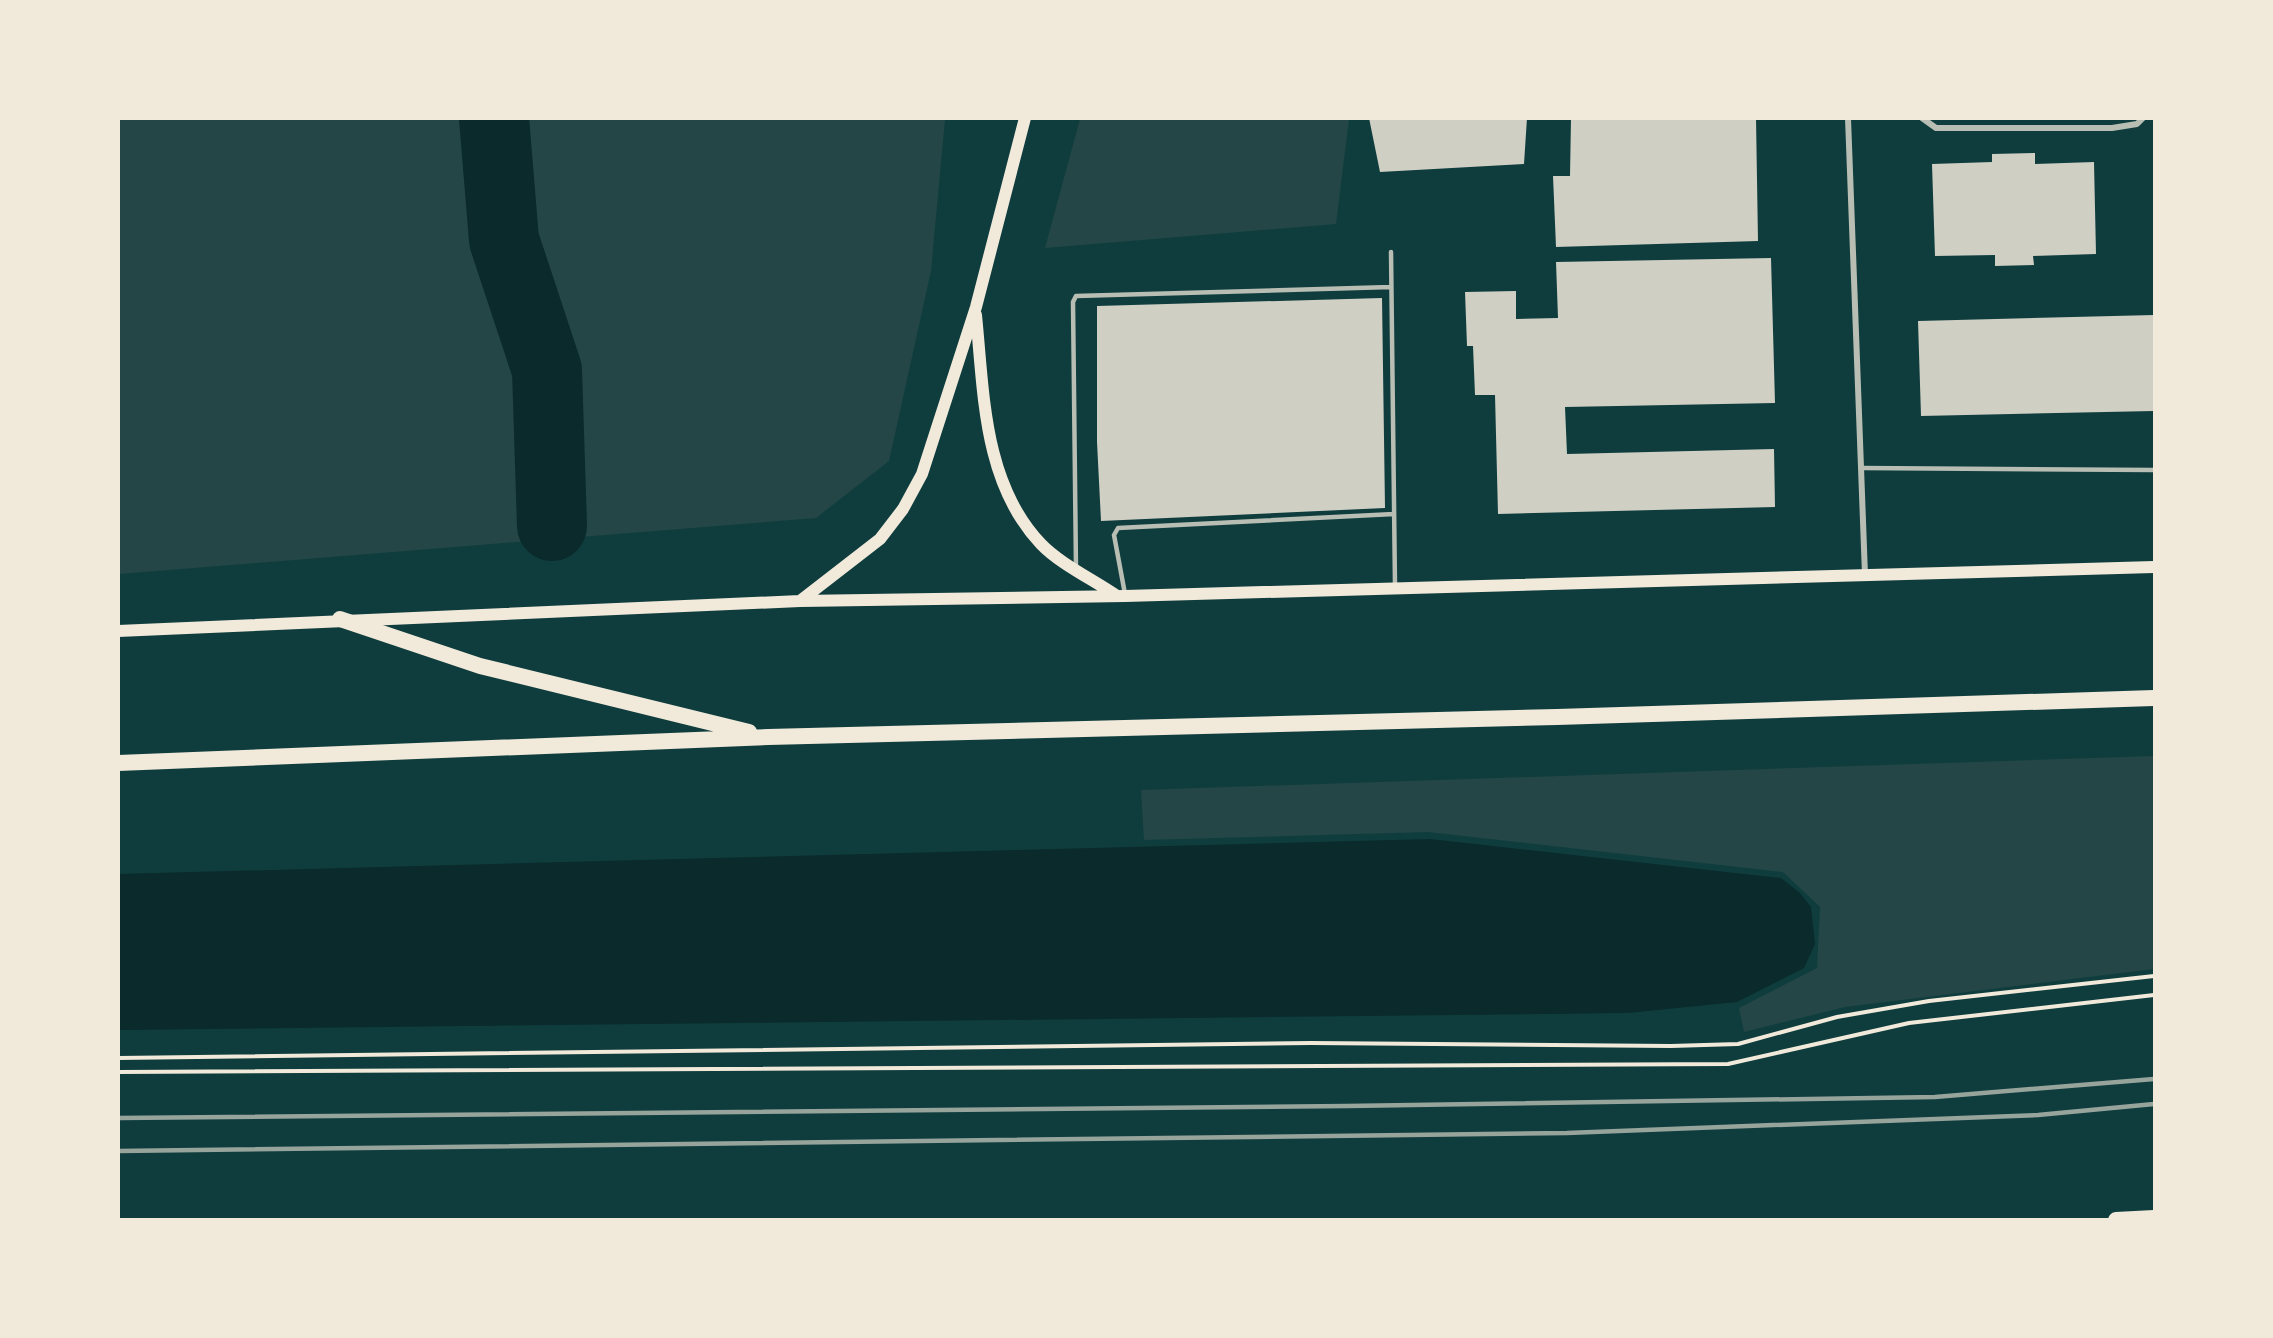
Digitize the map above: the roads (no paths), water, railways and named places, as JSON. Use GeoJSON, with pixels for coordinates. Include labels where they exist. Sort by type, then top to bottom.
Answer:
{"type":"FeatureCollection","features":[{"type":"Feature","properties":{"kind":"highway"},"geometry":{"type":"LineString","coordinates":[[340,619],[480,666],[768,737]]}},
{"type":"Feature","properties":{"kind":"highway"},"geometry":{"type":"LineString","coordinates":[[118,763],[768,737],[1569,717],[2154,698]]}},
{"type":"Feature","properties":{"kind":"highway"},"geometry":{"type":"LineString","coordinates":[[2116,1220],[2154,1218]]}},
{"type":"Feature","properties":{"kind":"main road"},"geometry":{"type":"LineString","coordinates":[[800,601],[880,539],[903,509],[922,474],[976,307],[1025,118]]}},
{"type":"Feature","properties":{"kind":"main road"},"geometry":{"type":"LineString","coordinates":[[976,307],[986,416],[1000,478],[1018,516],[1043,546],[1121,596]]}},
{"type":"Feature","properties":{"kind":"main road"},"geometry":{"type":"LineString","coordinates":[[118,631],[340,619],[800,601],[1121,596],[2154,567]]}},
{"type":"Feature","properties":{"kind":"street"},"geometry":{"type":"LineString","coordinates":[[1848,118],[1865,575]]}},
{"type":"Feature","properties":{"kind":"street"},"geometry":{"type":"LineString","coordinates":[[1922,118],[1936,128],[2112,128],[2137,124],[2143,118]]}},
{"type":"Feature","properties":{"kind":"lane"},"geometry":{"type":"LineString","coordinates":[[1390,252],[1395,588]]}},
{"type":"Feature","properties":{"kind":"lane"},"geometry":{"type":"LineString","coordinates":[[1076,569],[1073,302],[1076,296],[1391,287]]}},
{"type":"Feature","properties":{"kind":"lane"},"geometry":{"type":"LineString","coordinates":[[1861,468],[2154,470]]}},
{"type":"Feature","properties":{"kind":"lane"},"geometry":{"type":"LineString","coordinates":[[1121,596],[1114,535],[1118,528],[1394,514]]}},
{"type":"Feature","properties":{"kind":"waterway"},"geometry":{"type":"LineString","coordinates":[[494,118],[504,240],[547,370],[552,526]]}},
{"type":"Feature","properties":{"kind":"railway"},"geometry":{"type":"LineString","coordinates":[[118,1118],[1347,1106],[1935,1097],[2154,1079]]}},
{"type":"Feature","properties":{"kind":"railway"},"geometry":{"type":"LineString","coordinates":[[118,1151],[1567,1133],[2038,1115],[2154,1104]]}}]}
